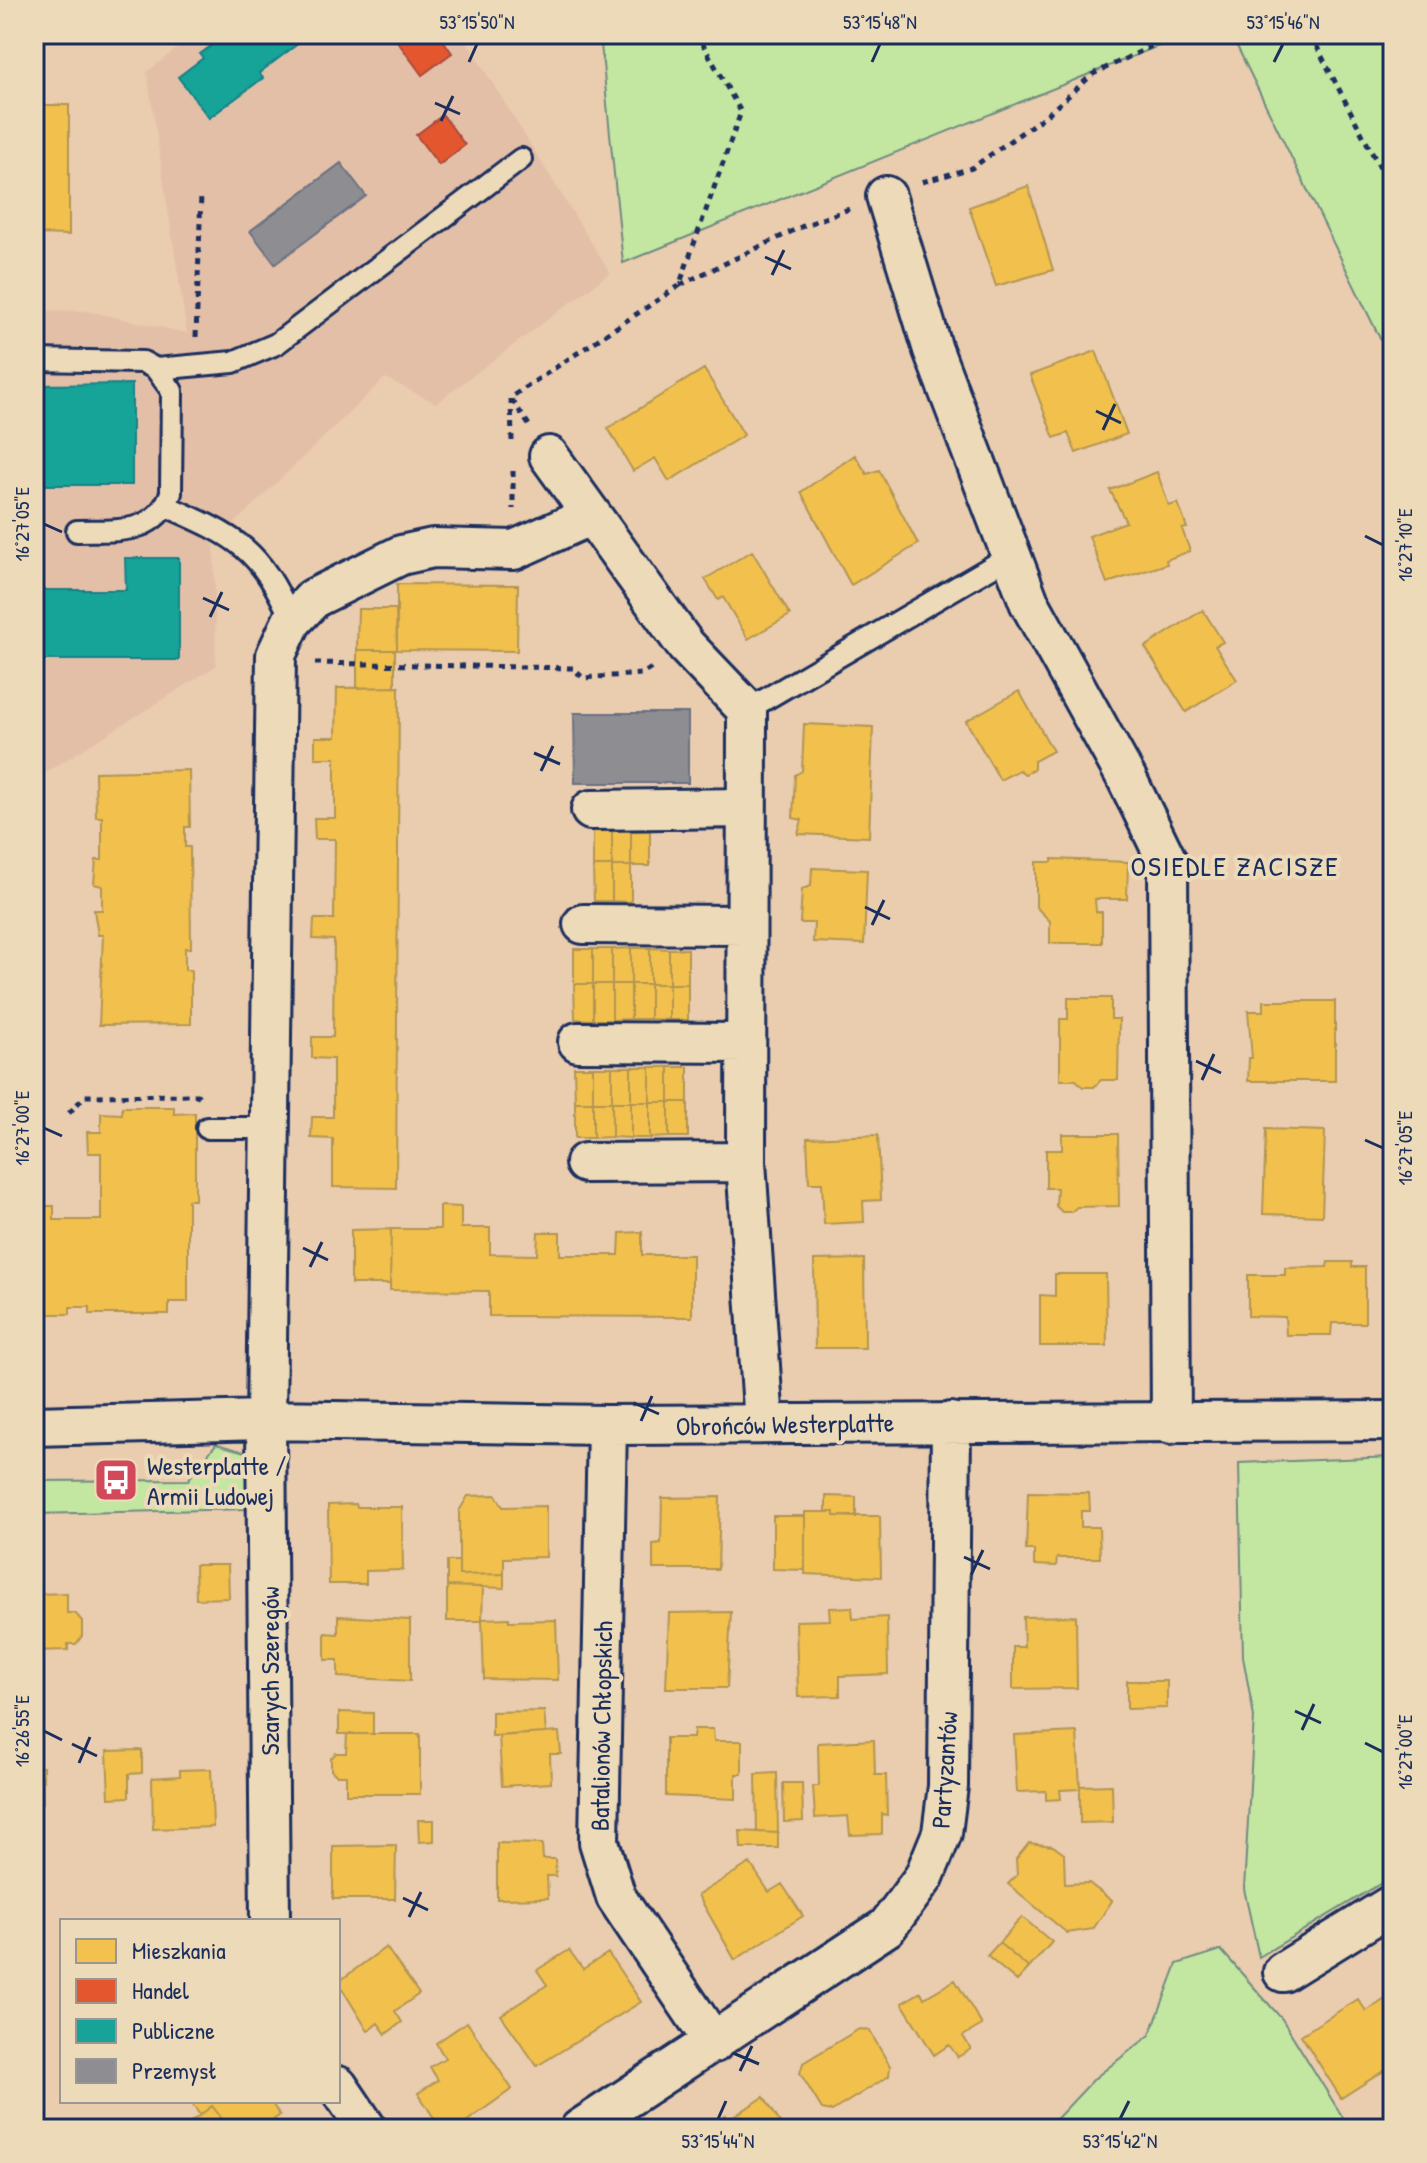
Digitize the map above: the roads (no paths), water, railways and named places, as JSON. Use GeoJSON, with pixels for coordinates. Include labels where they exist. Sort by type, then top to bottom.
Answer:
{"type":"FeatureCollection","features":[{"type":"Feature","properties":{"kind":"street"},"geometry":{"type":"LineString","coordinates":[[886,196],[933,350],[1029,602],[1127,779],[1168,863],[1171,1424]]}},
{"type":"Feature","properties":{"kind":"street"},"geometry":{"type":"LineString","coordinates":[[531,457],[590,516],[686,646],[747,710],[746,1162],[764,1424]]}},
{"type":"Feature","properties":{"kind":"street"},"geometry":{"type":"LineString","coordinates":[[292,621],[314,598],[401,555],[433,548],[514,550],[590,516]]}},
{"type":"Feature","properties":{"kind":"street","name":"Szarych Szeregów"},"geometry":{"type":"LineString","coordinates":[[270,1919],[266,1420],[276,655],[292,621]]}},
{"type":"Feature","properties":{"kind":"street"},"geometry":{"type":"LineString","coordinates":[[591,810],[746,808]]}},
{"type":"Feature","properties":{"kind":"street"},"geometry":{"type":"LineString","coordinates":[[583,924],[746,925]]}},
{"type":"Feature","properties":{"kind":"street"},"geometry":{"type":"LineString","coordinates":[[578,1042],[746,1043]]}},
{"type":"Feature","properties":{"kind":"street"},"geometry":{"type":"LineString","coordinates":[[585,1163],[746,1162]]}},
{"type":"Feature","properties":{"kind":"street","name":"Obrońców Westerplatte"},"geometry":{"type":"LineString","coordinates":[[34,1426],[266,1420],[607,1425],[1393,1421]]}},
{"type":"Feature","properties":{"kind":"street","name":"Partyzantów"},"geometry":{"type":"LineString","coordinates":[[580,2129],[887,1927],[924,1877],[942,1833],[948,1786],[951,1422]]}},
{"type":"Feature","properties":{"kind":"street","name":"Batalionów Chłopskich"},"geometry":{"type":"LineString","coordinates":[[607,1425],[599,1842],[616,1897],[714,2043]]}},
{"type":"Feature","properties":{"kind":"street"},"geometry":{"type":"LineString","coordinates":[[1283,1972],[1393,1904]]}},
{"type":"Feature","properties":{"kind":"street"},"geometry":{"type":"LineString","coordinates":[[340,2089],[367,2129]]}},
{"type":"Feature","properties":{"kind":"lane"},"geometry":{"type":"LineString","coordinates":[[34,360],[128,360],[156,369],[233,362],[276,344],[521,159]]}},
{"type":"Feature","properties":{"kind":"lane"},"geometry":{"type":"LineString","coordinates":[[77,531],[141,527],[159,516],[166,506],[171,493],[172,391],[156,369]]}},
{"type":"Feature","properties":{"kind":"lane"},"geometry":{"type":"LineString","coordinates":[[166,506],[225,531],[252,554],[276,586],[292,621]]}},
{"type":"Feature","properties":{"kind":"lane"},"geometry":{"type":"LineString","coordinates":[[747,710],[1010,556]]}},
{"type":"Feature","properties":{"kind":"lane"},"geometry":{"type":"LineString","coordinates":[[207,1128],[270,1128]]}},
{"type":"Feature","properties":{"kind":"place","name":"Westerplatte / Armii Ludowej"},"geometry":{"type":"Point","coordinates":[116,1480]}},
{"type":"Feature","properties":{"kind":"district","name":"OSIEDLE ZACISZE"},"geometry":{"type":"Point","coordinates":[1235,866]}}]}
